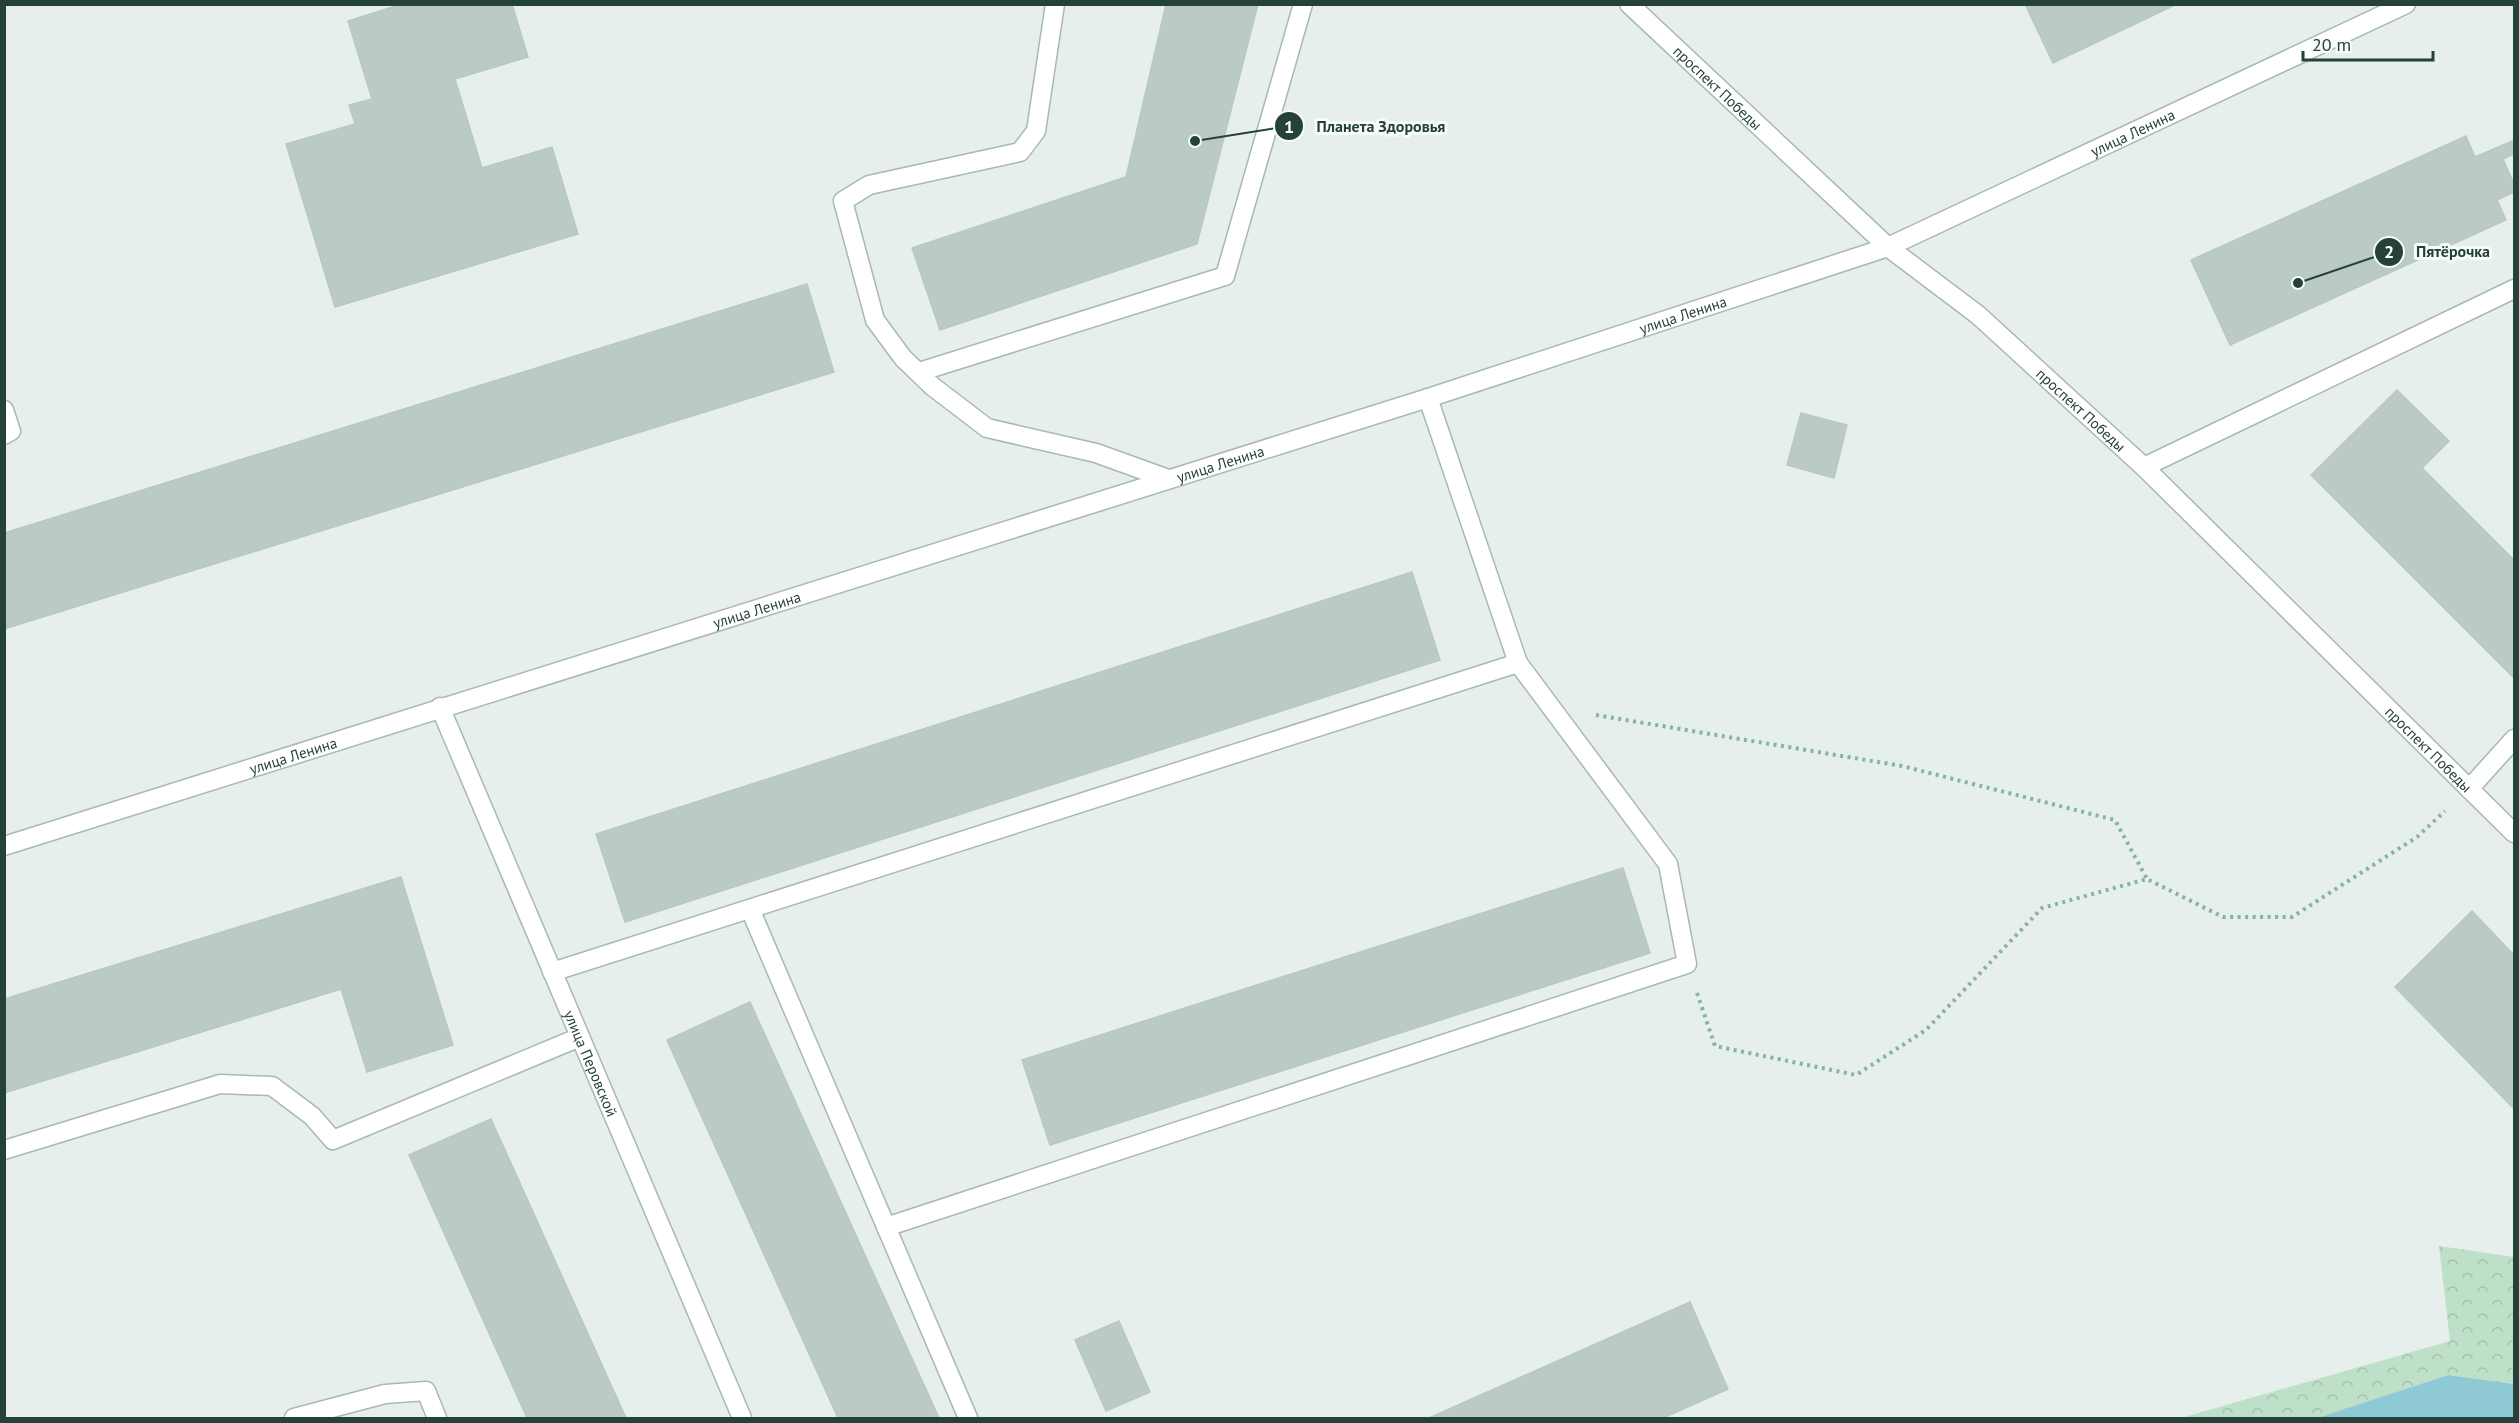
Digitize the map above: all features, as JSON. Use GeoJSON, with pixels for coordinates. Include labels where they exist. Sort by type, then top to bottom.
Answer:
{"type":"FeatureCollection","features":[{"type":"Feature","properties":{"kind":"street"},"geometry":{"type":"LineString","coordinates":[[1055,4],[1036,131],[1020,152],[869,184],[843,201],[875,320],[903,358],[919,372],[987,428],[1096,453],[1168,479]]}},
{"type":"Feature","properties":{"kind":"street"},"geometry":{"type":"LineString","coordinates":[[919,372],[1225,276],[1303,4]]}},
{"type":"Feature","properties":{"kind":"street","name":"проспект Победы"},"geometry":{"type":"LineString","coordinates":[[1629,4],[1888,247],[1977,315],[2144,467],[2514,833]]}},
{"type":"Feature","properties":{"kind":"street","name":"улица Ленина"},"geometry":{"type":"LineString","coordinates":[[4,846],[1428,398],[1888,247],[2406,4]]}},
{"type":"Feature","properties":{"kind":"street"},"geometry":{"type":"LineString","coordinates":[[2144,467],[2514,289]]}},
{"type":"Feature","properties":{"kind":"street"},"geometry":{"type":"LineString","coordinates":[[886,1227],[1687,964],[1668,864],[1518,663],[1428,398]]}},
{"type":"Feature","properties":{"kind":"street"},"geometry":{"type":"LineString","coordinates":[[4,410],[11,431],[4,435]]}},
{"type":"Feature","properties":{"kind":"street"},"geometry":{"type":"LineString","coordinates":[[552,972],[1518,663]]}},
{"type":"Feature","properties":{"kind":"street","name":"улица Перовской"},"geometry":{"type":"LineString","coordinates":[[440,707],[742,1419]]}},
{"type":"Feature","properties":{"kind":"street"},"geometry":{"type":"LineString","coordinates":[[2469,789],[2514,739]]}},
{"type":"Feature","properties":{"kind":"street"},"geometry":{"type":"LineString","coordinates":[[750,909],[968,1419]]}},
{"type":"Feature","properties":{"kind":"street"},"geometry":{"type":"LineString","coordinates":[[4,1150],[220,1084],[272,1086],[312,1116],[333,1140],[580,1037]]}},
{"type":"Feature","properties":{"kind":"street"},"geometry":{"type":"LineString","coordinates":[[294,1419],[385,1394],[426,1391],[436,1419]]}},
{"type":"Feature","properties":{"kind":"path"},"geometry":{"type":"LineString","coordinates":[[1551,707],[1902,766],[2115,819],[2147,879],[2223,917],[2292,917],[2417,837],[2469,789]]}},
{"type":"Feature","properties":{"kind":"path"},"geometry":{"type":"LineString","coordinates":[[1687,964],[1715,1046],[1856,1075],[1926,1030],[2042,909],[2147,879]]}},
{"type":"Feature","properties":{"kind":"green space"},"geometry":{"type":"Polygon","coordinates":[[[2439,1246],[2514,1257],[2514,1384],[2448,1375],[2317,1418],[2181,1418],[2450,1341],[2439,1246]]]}},
{"type":"Feature","properties":{"kind":"water"},"geometry":{"type":"Polygon","coordinates":[[[2448,1375],[2514,1384],[2514,1418],[2317,1418],[2448,1375]]]}},
{"type":"Feature","properties":{"kind":"building"},"geometry":{"type":"Polygon","coordinates":[[[402,4],[512,4],[528,57],[455,79],[482,168],[552,147],[578,234],[335,307],[286,144],[355,124],[349,105],[372,99],[348,21],[402,4]]]}},
{"type":"Feature","properties":{"kind":"building"},"geometry":{"type":"Polygon","coordinates":[[[1166,4],[1258,4],[1197,244],[940,330],[912,248],[1126,177],[1166,4]]]}},
{"type":"Feature","properties":{"kind":"building"},"geometry":{"type":"Polygon","coordinates":[[[2025,4],[2177,4],[2053,63],[2025,4]]]}},
{"type":"Feature","properties":{"kind":"building"},"geometry":{"type":"Polygon","coordinates":[[[2466,136],[2475,157],[2512,141],[2514,154],[2503,159],[2514,184],[2514,192],[2497,200],[2506,220],[2230,345],[2191,260],[2466,136]]]}},
{"type":"Feature","properties":{"kind":"building"},"geometry":{"type":"Polygon","coordinates":[[[807,284],[834,372],[4,629],[4,533],[807,284]]]}},
{"type":"Feature","properties":{"kind":"building"},"geometry":{"type":"Polygon","coordinates":[[[2397,390],[2449,441],[2422,468],[2514,560],[2514,678],[2311,475],[2397,390]]]}},
{"type":"Feature","properties":{"kind":"building"},"geometry":{"type":"Polygon","coordinates":[[[1801,413],[1847,425],[1834,478],[1787,465],[1801,413]]]}},
{"type":"Feature","properties":{"kind":"building"},"geometry":{"type":"Polygon","coordinates":[[[1412,572],[1440,660],[625,922],[596,834],[1412,572]]]}},
{"type":"Feature","properties":{"kind":"building"},"geometry":{"type":"Polygon","coordinates":[[[1623,868],[1650,953],[1050,1145],[1022,1060],[1623,868]]]}},
{"type":"Feature","properties":{"kind":"building"},"geometry":{"type":"Polygon","coordinates":[[[401,877],[453,1045],[367,1072],[341,989],[4,1093],[4,999],[401,877]]]}},
{"type":"Feature","properties":{"kind":"building"},"geometry":{"type":"Polygon","coordinates":[[[2472,911],[2514,955],[2514,1109],[2395,987],[2472,911]]]}},
{"type":"Feature","properties":{"kind":"building"},"geometry":{"type":"Polygon","coordinates":[[[750,1002],[939,1418],[838,1418],[667,1040],[750,1002]]]}},
{"type":"Feature","properties":{"kind":"building"},"geometry":{"type":"Polygon","coordinates":[[[491,1119],[626,1418],[527,1418],[409,1155],[491,1119]]]}},
{"type":"Feature","properties":{"kind":"building"},"geometry":{"type":"Polygon","coordinates":[[[1690,1302],[1728,1389],[1663,1418],[1429,1418],[1690,1302]]]}},
{"type":"Feature","properties":{"kind":"building"},"geometry":{"type":"Polygon","coordinates":[[[1119,1321],[1150,1392],[1106,1411],[1075,1340],[1119,1321]]]}},
{"type":"Feature","properties":{"kind":"place","name":"Планета Здоровья"},"geometry":{"type":"Point","coordinates":[1195,141]}},
{"type":"Feature","properties":{"kind":"place","name":"Пятёрочка"},"geometry":{"type":"Point","coordinates":[2298,283]}}]}
